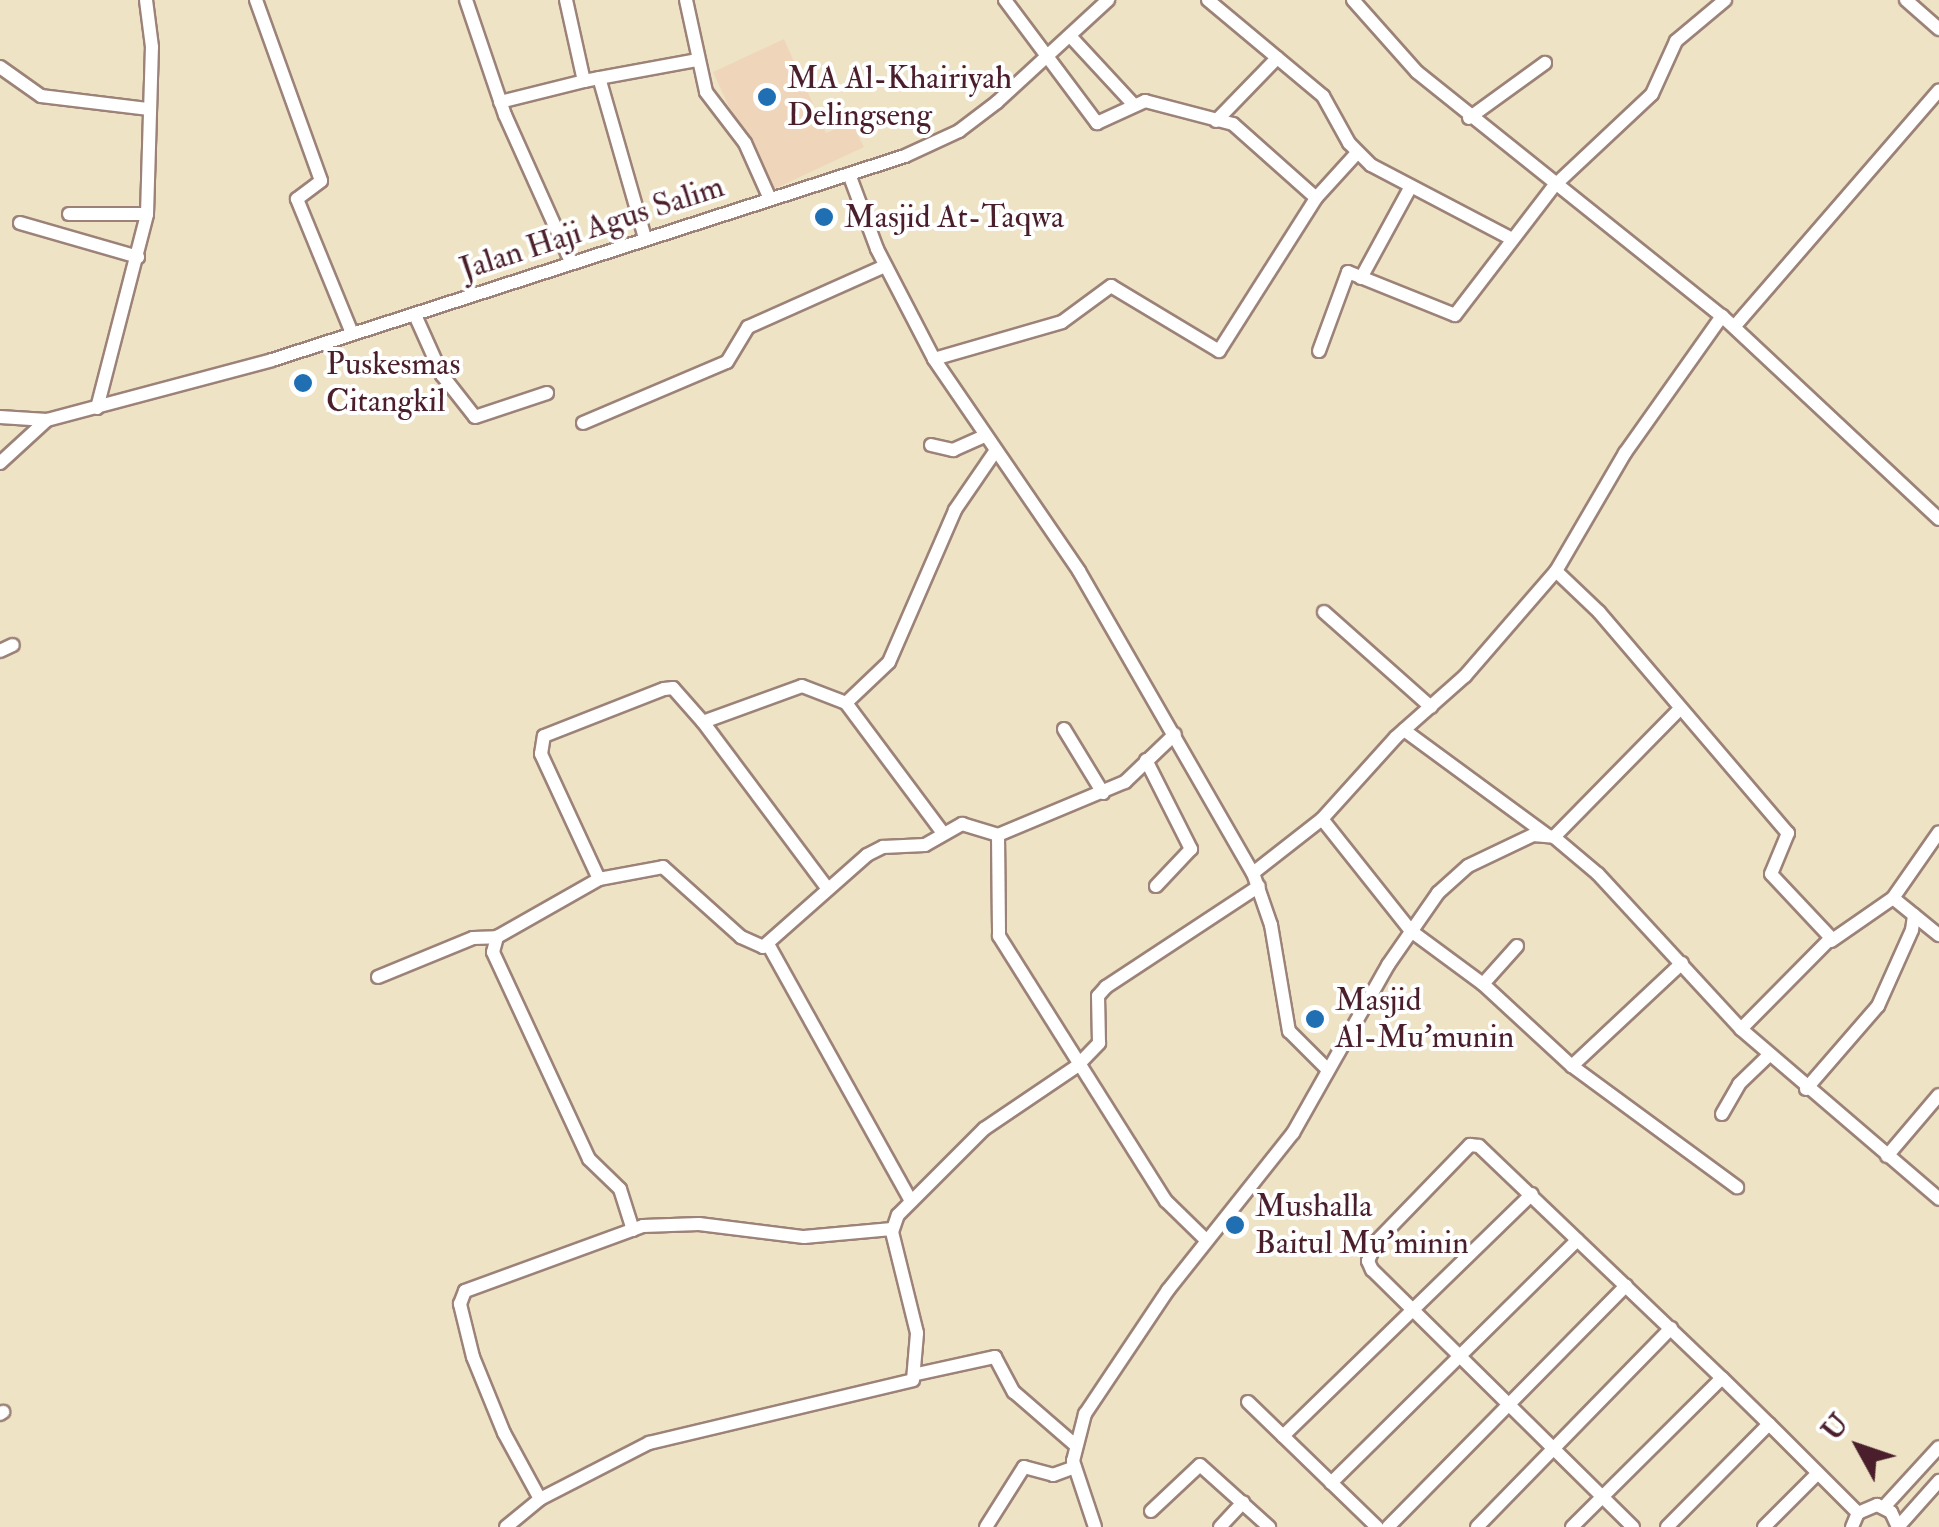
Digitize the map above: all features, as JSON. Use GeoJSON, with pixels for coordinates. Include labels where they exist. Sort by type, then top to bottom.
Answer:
{"type":"FeatureCollection","features":[{"type":"Feature","properties":{"kind":"street"},"geometry":{"type":"LineString","coordinates":[[97,408],[147,214],[146,0]]}},
{"type":"Feature","properties":{"kind":"street"},"geometry":{"type":"LineString","coordinates":[[256,0],[321,181],[297,198],[352,333]]}},
{"type":"Feature","properties":{"kind":"street"},"geometry":{"type":"LineString","coordinates":[[466,0],[500,102],[571,262]]}},
{"type":"Feature","properties":{"kind":"street"},"geometry":{"type":"LineString","coordinates":[[566,0],[584,81]]}},
{"type":"Feature","properties":{"kind":"street"},"geometry":{"type":"LineString","coordinates":[[686,0],[706,92],[744,143],[770,199]]}},
{"type":"Feature","properties":{"kind":"street"},"geometry":{"type":"LineString","coordinates":[[1005,0],[1096,123],[1145,101],[1243,130],[1316,198]]}},
{"type":"Feature","properties":{"kind":"street","name":"Jalan Haji Agus Salim"},"geometry":{"type":"LineString","coordinates":[[47,420],[414,315],[849,174],[959,130],[1046,59],[1108,0]]}},
{"type":"Feature","properties":{"kind":"street"},"geometry":{"type":"LineString","coordinates":[[1208,0],[1323,96],[1357,153],[1410,188],[1512,239]]}},
{"type":"Feature","properties":{"kind":"street"},"geometry":{"type":"LineString","coordinates":[[1353,0],[1402,58],[1469,118],[1722,316],[1939,519]]}},
{"type":"Feature","properties":{"kind":"street"},"geometry":{"type":"LineString","coordinates":[[1319,351],[1346,274],[1453,316],[1554,186],[1644,102],[1676,42],[1726,0]]}},
{"type":"Feature","properties":{"kind":"street"},"geometry":{"type":"LineString","coordinates":[[1906,0],[1939,29]]}},
{"type":"Feature","properties":{"kind":"street"},"geometry":{"type":"LineString","coordinates":[[1070,36],[1133,104]]}},
{"type":"Feature","properties":{"kind":"street"},"geometry":{"type":"LineString","coordinates":[[1216,121],[1277,58]]}},
{"type":"Feature","properties":{"kind":"street"},"geometry":{"type":"LineString","coordinates":[[500,102],[598,78],[698,60]]}},
{"type":"Feature","properties":{"kind":"street"},"geometry":{"type":"LineString","coordinates":[[1469,118],[1545,62]]}},
{"type":"Feature","properties":{"kind":"street"},"geometry":{"type":"LineString","coordinates":[[0,67],[41,96],[149,109]]}},
{"type":"Feature","properties":{"kind":"street"},"geometry":{"type":"LineString","coordinates":[[598,78],[645,238]]}},
{"type":"Feature","properties":{"kind":"street"},"geometry":{"type":"LineString","coordinates":[[1734,328],[1939,90]]}},
{"type":"Feature","properties":{"kind":"street"},"geometry":{"type":"LineString","coordinates":[[934,360],[1062,322],[1111,286],[1219,352],[1316,198],[1357,153]]}},
{"type":"Feature","properties":{"kind":"street"},"geometry":{"type":"LineString","coordinates":[[849,174],[885,266],[934,360],[982,437],[1079,571],[1253,872],[1290,1031],[1326,1068]]}},
{"type":"Feature","properties":{"kind":"street"},"geometry":{"type":"LineString","coordinates":[[1362,278],[1410,188]]}},
{"type":"Feature","properties":{"kind":"street"},"geometry":{"type":"LineString","coordinates":[[70,214],[147,214]]}},
{"type":"Feature","properties":{"kind":"street"},"geometry":{"type":"LineString","coordinates":[[20,223],[138,258]]}},
{"type":"Feature","properties":{"kind":"street"},"geometry":{"type":"LineString","coordinates":[[582,423],[728,362],[748,327],[885,266]]}},
{"type":"Feature","properties":{"kind":"street"},"geometry":{"type":"LineString","coordinates":[[414,315],[442,375],[475,417],[547,393]]}},
{"type":"Feature","properties":{"kind":"street"},"geometry":{"type":"LineString","coordinates":[[1253,872],[1322,819],[1556,572],[1625,453],[1722,316]]}},
{"type":"Feature","properties":{"kind":"street"},"geometry":{"type":"LineString","coordinates":[[0,417],[47,420]]}},
{"type":"Feature","properties":{"kind":"street"},"geometry":{"type":"LineString","coordinates":[[0,463],[47,420]]}},
{"type":"Feature","properties":{"kind":"street"},"geometry":{"type":"LineString","coordinates":[[931,445],[953,450],[982,437]]}},
{"type":"Feature","properties":{"kind":"street"},"geometry":{"type":"LineString","coordinates":[[846,703],[890,662],[955,510],[994,454]]}},
{"type":"Feature","properties":{"kind":"street"},"geometry":{"type":"LineString","coordinates":[[1556,572],[1599,612],[1788,833],[1771,874],[1832,941]]}},
{"type":"Feature","properties":{"kind":"street"},"geometry":{"type":"LineString","coordinates":[[1324,612],[1431,706]]}},
{"type":"Feature","properties":{"kind":"street"},"geometry":{"type":"LineString","coordinates":[[0,652],[14,645]]}},
{"type":"Feature","properties":{"kind":"street"},"geometry":{"type":"LineString","coordinates":[[703,722],[795,685],[846,703],[942,832]]}},
{"type":"Feature","properties":{"kind":"street"},"geometry":{"type":"LineString","coordinates":[[599,879],[541,754],[544,736],[672,688],[703,722],[828,888]]}},
{"type":"Feature","properties":{"kind":"street"},"geometry":{"type":"LineString","coordinates":[[1095,1527],[1075,1467],[1074,1444],[1084,1414],[1206,1240],[1286,1143],[1326,1068],[1411,931],[1468,866],[1550,836],[1679,710]]}},
{"type":"Feature","properties":{"kind":"street"},"geometry":{"type":"LineString","coordinates":[[1064,729],[1103,792]]}},
{"type":"Feature","properties":{"kind":"street"},"geometry":{"type":"LineString","coordinates":[[1404,730],[1550,836],[1682,963],[1768,1055],[1939,1199]]}},
{"type":"Feature","properties":{"kind":"street"},"geometry":{"type":"LineString","coordinates":[[769,946],[828,888],[884,847],[926,845],[942,832],[962,824],[998,835],[1103,792],[1176,734]]}},
{"type":"Feature","properties":{"kind":"street"},"geometry":{"type":"LineString","coordinates":[[1146,760],[1191,849],[1156,886]]}},
{"type":"Feature","properties":{"kind":"street"},"geometry":{"type":"LineString","coordinates":[[1322,819],[1411,931],[1483,984],[1572,1066],[1737,1186]]}},
{"type":"Feature","properties":{"kind":"street"},"geometry":{"type":"LineString","coordinates":[[1741,1029],[1832,941],[1842,940],[1893,898],[1939,832]]}},
{"type":"Feature","properties":{"kind":"street"},"geometry":{"type":"LineString","coordinates":[[998,835],[998,936],[1166,1201],[1206,1240]]}},
{"type":"Feature","properties":{"kind":"street"},"geometry":{"type":"LineString","coordinates":[[378,977],[473,938],[497,937],[599,879],[664,867],[741,937],[769,946],[912,1201]]}},
{"type":"Feature","properties":{"kind":"street"},"geometry":{"type":"LineString","coordinates":[[540,1498],[504,1433],[473,1357],[461,1296],[633,1230],[687,1224],[804,1238],[892,1229],[912,1201],[995,1120],[1077,1066],[1098,1043],[1098,996],[1106,987],[1259,886]]}},
{"type":"Feature","properties":{"kind":"street"},"geometry":{"type":"LineString","coordinates":[[1893,898],[1939,935]]}},
{"type":"Feature","properties":{"kind":"street"},"geometry":{"type":"LineString","coordinates":[[1806,1089],[1878,1006],[1914,916]]}},
{"type":"Feature","properties":{"kind":"street"},"geometry":{"type":"LineString","coordinates":[[497,937],[493,952],[527,1030],[589,1159],[620,1188],[633,1230]]}},
{"type":"Feature","properties":{"kind":"street"},"geometry":{"type":"LineString","coordinates":[[1483,984],[1518,946]]}},
{"type":"Feature","properties":{"kind":"street"},"geometry":{"type":"LineString","coordinates":[[1572,1066],[1682,963]]}},
{"type":"Feature","properties":{"kind":"street"},"geometry":{"type":"LineString","coordinates":[[1722,1114],[1739,1084],[1768,1055]]}},
{"type":"Feature","properties":{"kind":"street"},"geometry":{"type":"LineString","coordinates":[[1887,1156],[1939,1095]]}},
{"type":"Feature","properties":{"kind":"street"},"geometry":{"type":"LineString","coordinates":[[1633,1527],[1372,1270],[1370,1254],[1470,1145],[1532,1194],[1858,1513]]}},
{"type":"Feature","properties":{"kind":"street"},"geometry":{"type":"LineString","coordinates":[[1283,1436],[1532,1194]]}},
{"type":"Feature","properties":{"kind":"street"},"geometry":{"type":"LineString","coordinates":[[892,1229],[913,1310],[917,1374]]}},
{"type":"Feature","properties":{"kind":"street"},"geometry":{"type":"LineString","coordinates":[[1332,1483],[1577,1240]]}},
{"type":"Feature","properties":{"kind":"street"},"geometry":{"type":"LineString","coordinates":[[1388,1527],[1626,1286]]}},
{"type":"Feature","properties":{"kind":"street"},"geometry":{"type":"LineString","coordinates":[[1477,1527],[1672,1328]]}},
{"type":"Feature","properties":{"kind":"street"},"geometry":{"type":"LineString","coordinates":[[506,1527],[540,1498],[649,1442],[868,1394],[917,1374],[995,1357],[1014,1392],[1074,1444]]}},
{"type":"Feature","properties":{"kind":"street"},"geometry":{"type":"LineString","coordinates":[[1572,1527],[1722,1378]]}},
{"type":"Feature","properties":{"kind":"street"},"geometry":{"type":"LineString","coordinates":[[1248,1402],[1377,1527]]}},
{"type":"Feature","properties":{"kind":"street"},"geometry":{"type":"LineString","coordinates":[[1667,1527],[1769,1424]]}},
{"type":"Feature","properties":{"kind":"street"},"geometry":{"type":"LineString","coordinates":[[1858,1513],[1884,1507],[1939,1446]]}},
{"type":"Feature","properties":{"kind":"street"},"geometry":{"type":"LineString","coordinates":[[1151,1511],[1195,1466],[1269,1527]]}},
{"type":"Feature","properties":{"kind":"street"},"geometry":{"type":"LineString","coordinates":[[986,1527],[1024,1467],[1053,1474],[1075,1467]]}},
{"type":"Feature","properties":{"kind":"street"},"geometry":{"type":"LineString","coordinates":[[1764,1527],[1818,1473]]}},
{"type":"Feature","properties":{"kind":"street"},"geometry":{"type":"LineString","coordinates":[[1884,1507],[1898,1527],[1939,1480]]}},
{"type":"Feature","properties":{"kind":"street"},"geometry":{"type":"LineString","coordinates":[[1220,1527],[1243,1502]]}},
{"type":"Feature","properties":{"kind":"street"},"geometry":{"type":"LineString","coordinates":[[1852,1527],[1858,1513]]}},
{"type":"Feature","properties":{"kind":"shaded area","name":"MA Al-Khairiyah Delingseng"},"geometry":{"type":"Polygon","coordinates":[[[784,39],[826,133],[852,122],[864,147],[768,192],[713,72],[784,39]]]}},
{"type":"Feature","properties":{"kind":"place","name":"MA Al-Khairiyah Delingseng"},"geometry":{"type":"Point","coordinates":[767,97]}},
{"type":"Feature","properties":{"kind":"place","name":"Masjid At-Taqwa"},"geometry":{"type":"Point","coordinates":[824,217]}},
{"type":"Feature","properties":{"kind":"place","name":"Puskesmas Citangkil"},"geometry":{"type":"Point","coordinates":[303,383]}},
{"type":"Feature","properties":{"kind":"place","name":"Masjid Al-Mu'munin"},"geometry":{"type":"Point","coordinates":[1315,1019]}},
{"type":"Feature","properties":{"kind":"place","name":"Mushalla Baitul Mu'minin"},"geometry":{"type":"Point","coordinates":[1235,1225]}}]}
